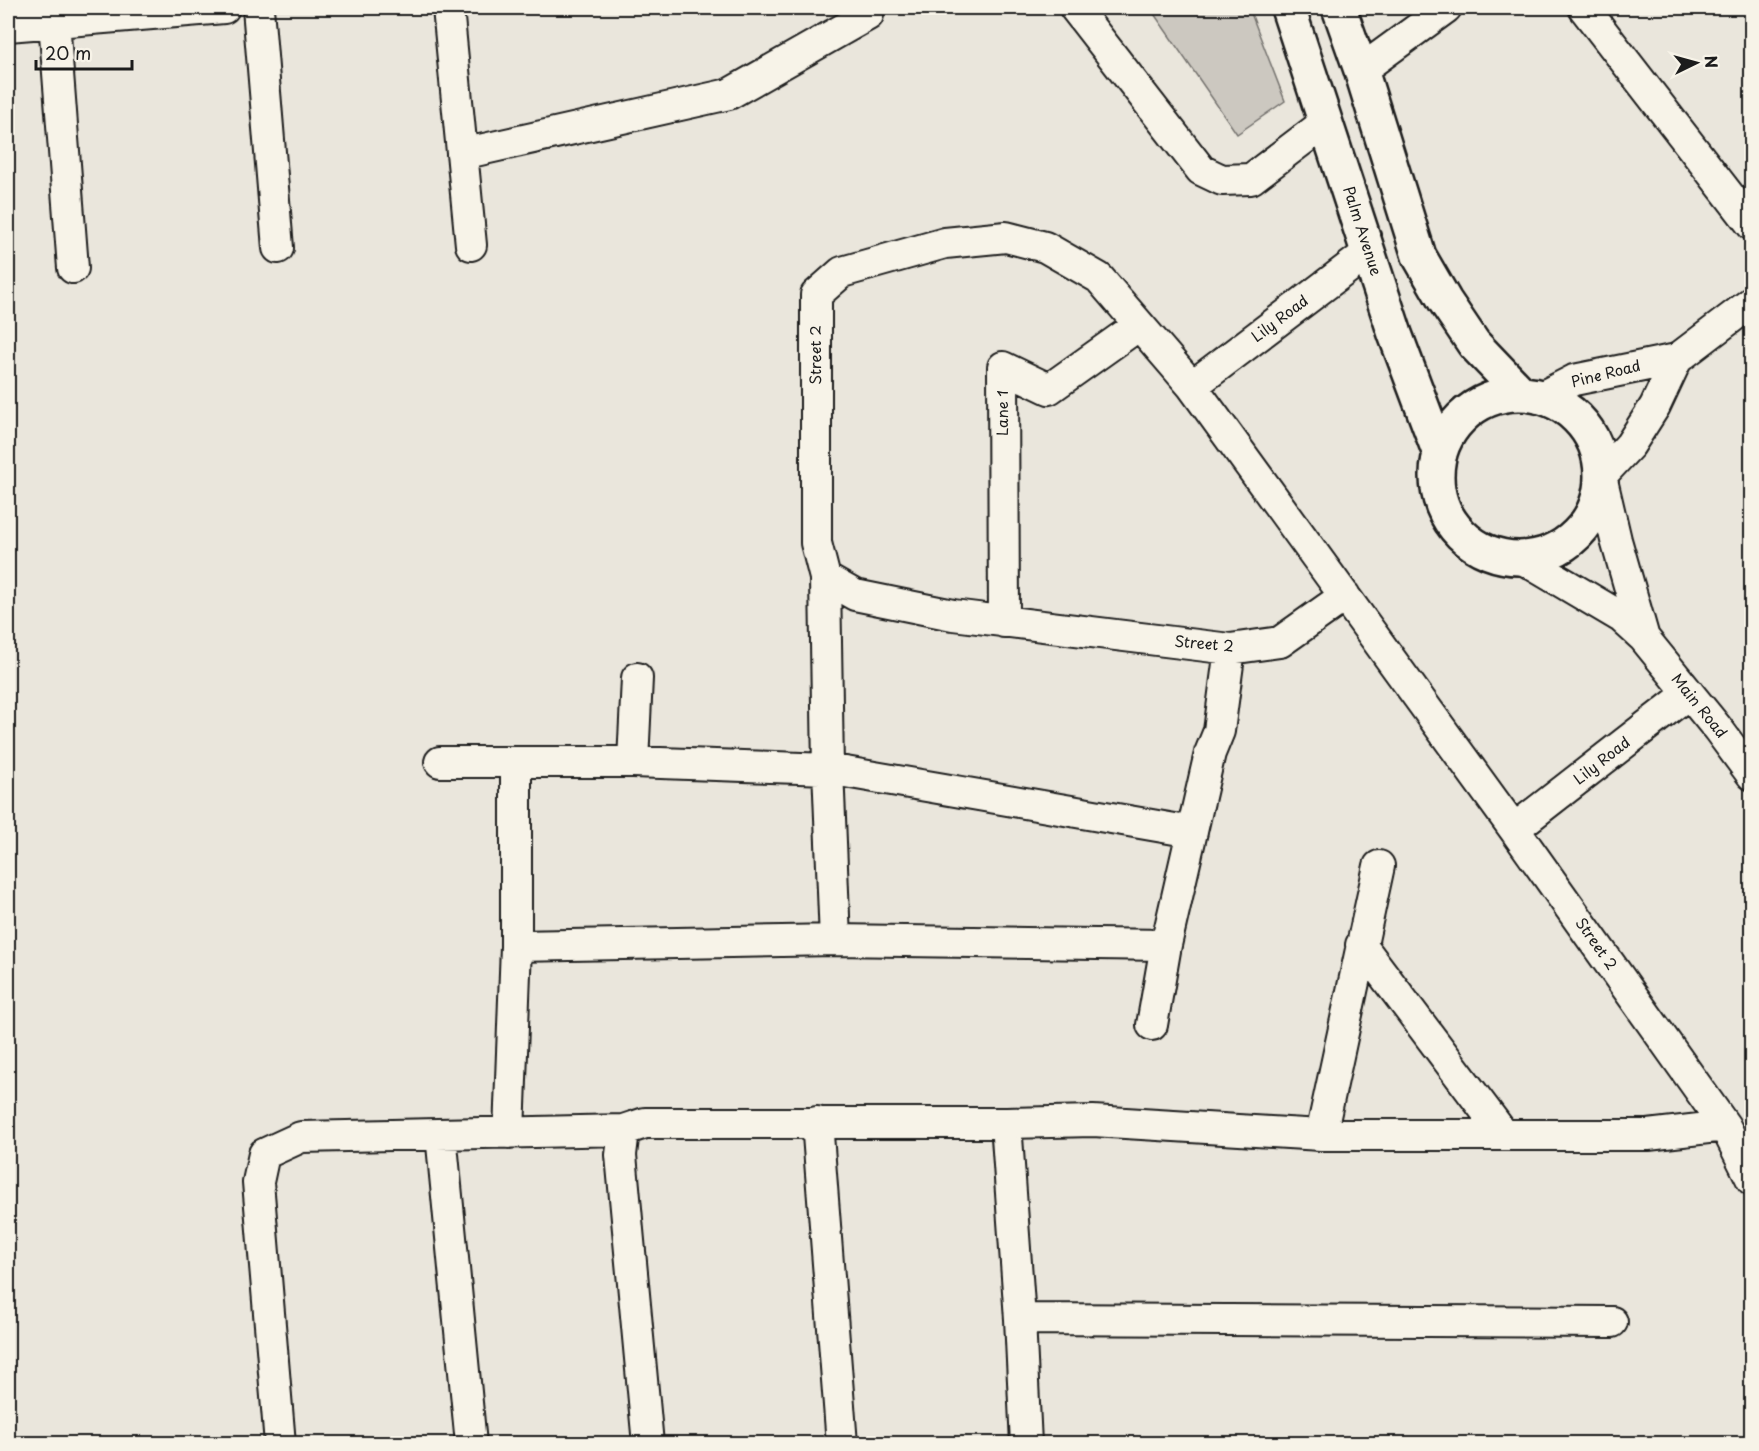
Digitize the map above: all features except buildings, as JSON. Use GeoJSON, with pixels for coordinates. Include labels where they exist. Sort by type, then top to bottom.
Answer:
{"type":"FeatureCollection","features":[{"type":"Feature","properties":{"kind":"street"},"geometry":{"type":"LineString","coordinates":[[8,26],[54,15],[224,8]]}},
{"type":"Feature","properties":{"kind":"street"},"geometry":{"type":"LineString","coordinates":[[258,8],[278,248]]}},
{"type":"Feature","properties":{"kind":"street"},"geometry":{"type":"LineString","coordinates":[[448,8],[471,245]]}},
{"type":"Feature","properties":{"kind":"street"},"geometry":{"type":"LineString","coordinates":[[1075,8],[1201,170],[1222,180],[1251,179],[1326,123]]}},
{"type":"Feature","properties":{"kind":"street","name":"Palm Avenue"},"geometry":{"type":"LineString","coordinates":[[1288,8],[1395,334],[1440,454]]}},
{"type":"Feature","properties":{"kind":"street"},"geometry":{"type":"LineString","coordinates":[[1339,8],[1361,70],[1419,256],[1445,301],[1474,344],[1531,396]]}},
{"type":"Feature","properties":{"kind":"street"},"geometry":{"type":"LineString","coordinates":[[1361,70],[1446,8]]}},
{"type":"Feature","properties":{"kind":"street"},"geometry":{"type":"LineString","coordinates":[[1584,8],[1752,225]]}},
{"type":"Feature","properties":{"kind":"street"},"geometry":{"type":"LineString","coordinates":[[54,15],[73,268]]}},
{"type":"Feature","properties":{"kind":"street"},"geometry":{"type":"LineString","coordinates":[[462,154],[729,94],[868,15]]}},
{"type":"Feature","properties":{"kind":"street","name":"Street 2"},"geometry":{"type":"LineString","coordinates":[[1345,596],[1280,642],[1230,649],[953,615],[855,595],[825,578],[816,543],[816,295],[842,272],[945,243],[1005,237],[1045,247],[1099,278],[1192,386],[1345,596],[1514,829],[1725,1126],[1752,1180]]}},
{"type":"Feature","properties":{"kind":"street","name":"Lily Road"},"geometry":{"type":"LineString","coordinates":[[1192,386],[1369,252]]}},
{"type":"Feature","properties":{"kind":"street","name":"Pine Road"},"geometry":{"type":"LineString","coordinates":[[1531,396],[1574,380],[1677,359],[1752,302]]}},
{"type":"Feature","properties":{"kind":"street","name":"Lane 1"},"geometry":{"type":"LineString","coordinates":[[1004,622],[1003,367],[1048,389],[1139,325]]}},
{"type":"Feature","properties":{"kind":"street","name":"Pine Road"},"geometry":{"type":"LineString","coordinates":[[1601,476],[1630,445],[1655,406],[1677,359]]}},
{"type":"Feature","properties":{"kind":"street"},"geometry":{"type":"LineString","coordinates":[[1531,396],[1552,401],[1578,419],[1595,446],[1601,476],[1595,507],[1579,533],[1554,552],[1523,559],[1492,555],[1465,539],[1446,515],[1437,484],[1440,454],[1452,429],[1471,410],[1496,397],[1531,396]]}},
{"type":"Feature","properties":{"kind":"street","name":"Main Road"},"geometry":{"type":"LineString","coordinates":[[1601,476],[1616,540],[1644,638]]}},
{"type":"Feature","properties":{"kind":"street","name":"Main Road"},"geometry":{"type":"LineString","coordinates":[[1523,559],[1621,617],[1644,638],[1752,775]]}},
{"type":"Feature","properties":{"kind":"street"},"geometry":{"type":"LineString","coordinates":[[825,578],[828,769],[835,940]]}},
{"type":"Feature","properties":{"kind":"street"},"geometry":{"type":"LineString","coordinates":[[1152,1025],[1166,945],[1210,753],[1218,731],[1230,649]]}},
{"type":"Feature","properties":{"kind":"street"},"geometry":{"type":"LineString","coordinates":[[633,762],[637,678]]}},
{"type":"Feature","properties":{"kind":"street","name":"Lily Road"},"geometry":{"type":"LineString","coordinates":[[1514,829],[1689,693]]}},
{"type":"Feature","properties":{"kind":"street"},"geometry":{"type":"LineString","coordinates":[[440,762],[633,762],[828,769],[1192,832]]}},
{"type":"Feature","properties":{"kind":"street"},"geometry":{"type":"LineString","coordinates":[[509,1133],[516,946],[516,762]]}},
{"type":"Feature","properties":{"kind":"street"},"geometry":{"type":"LineString","coordinates":[[1321,1135],[1379,866]]}},
{"type":"Feature","properties":{"kind":"street"},"geometry":{"type":"LineString","coordinates":[[516,946],[835,940],[1166,945]]}},
{"type":"Feature","properties":{"kind":"street"},"geometry":{"type":"LineString","coordinates":[[1361,945],[1504,1135]]}},
{"type":"Feature","properties":{"kind":"street"},"geometry":{"type":"LineString","coordinates":[[280,1443],[258,1182],[264,1154],[301,1137],[624,1130],[645,1123],[1093,1121],[1321,1135],[1648,1135],[1725,1126]]}},
{"type":"Feature","properties":{"kind":"street"},"geometry":{"type":"LineString","coordinates":[[817,1122],[842,1443]]}},
{"type":"Feature","properties":{"kind":"street"},"geometry":{"type":"LineString","coordinates":[[1006,1123],[1026,1443]]}},
{"type":"Feature","properties":{"kind":"street"},"geometry":{"type":"LineString","coordinates":[[624,1130],[621,1155],[648,1443]]}},
{"type":"Feature","properties":{"kind":"street"},"geometry":{"type":"LineString","coordinates":[[441,1134],[471,1443]]}},
{"type":"Feature","properties":{"kind":"street"},"geometry":{"type":"LineString","coordinates":[[1020,1319],[1612,1322]]}},
{"type":"Feature","properties":{"kind":"shaded area"},"geometry":{"type":"Polygon","coordinates":[[[1150,8],[1249,8],[1285,101],[1237,134],[1150,8]]]}}]}
